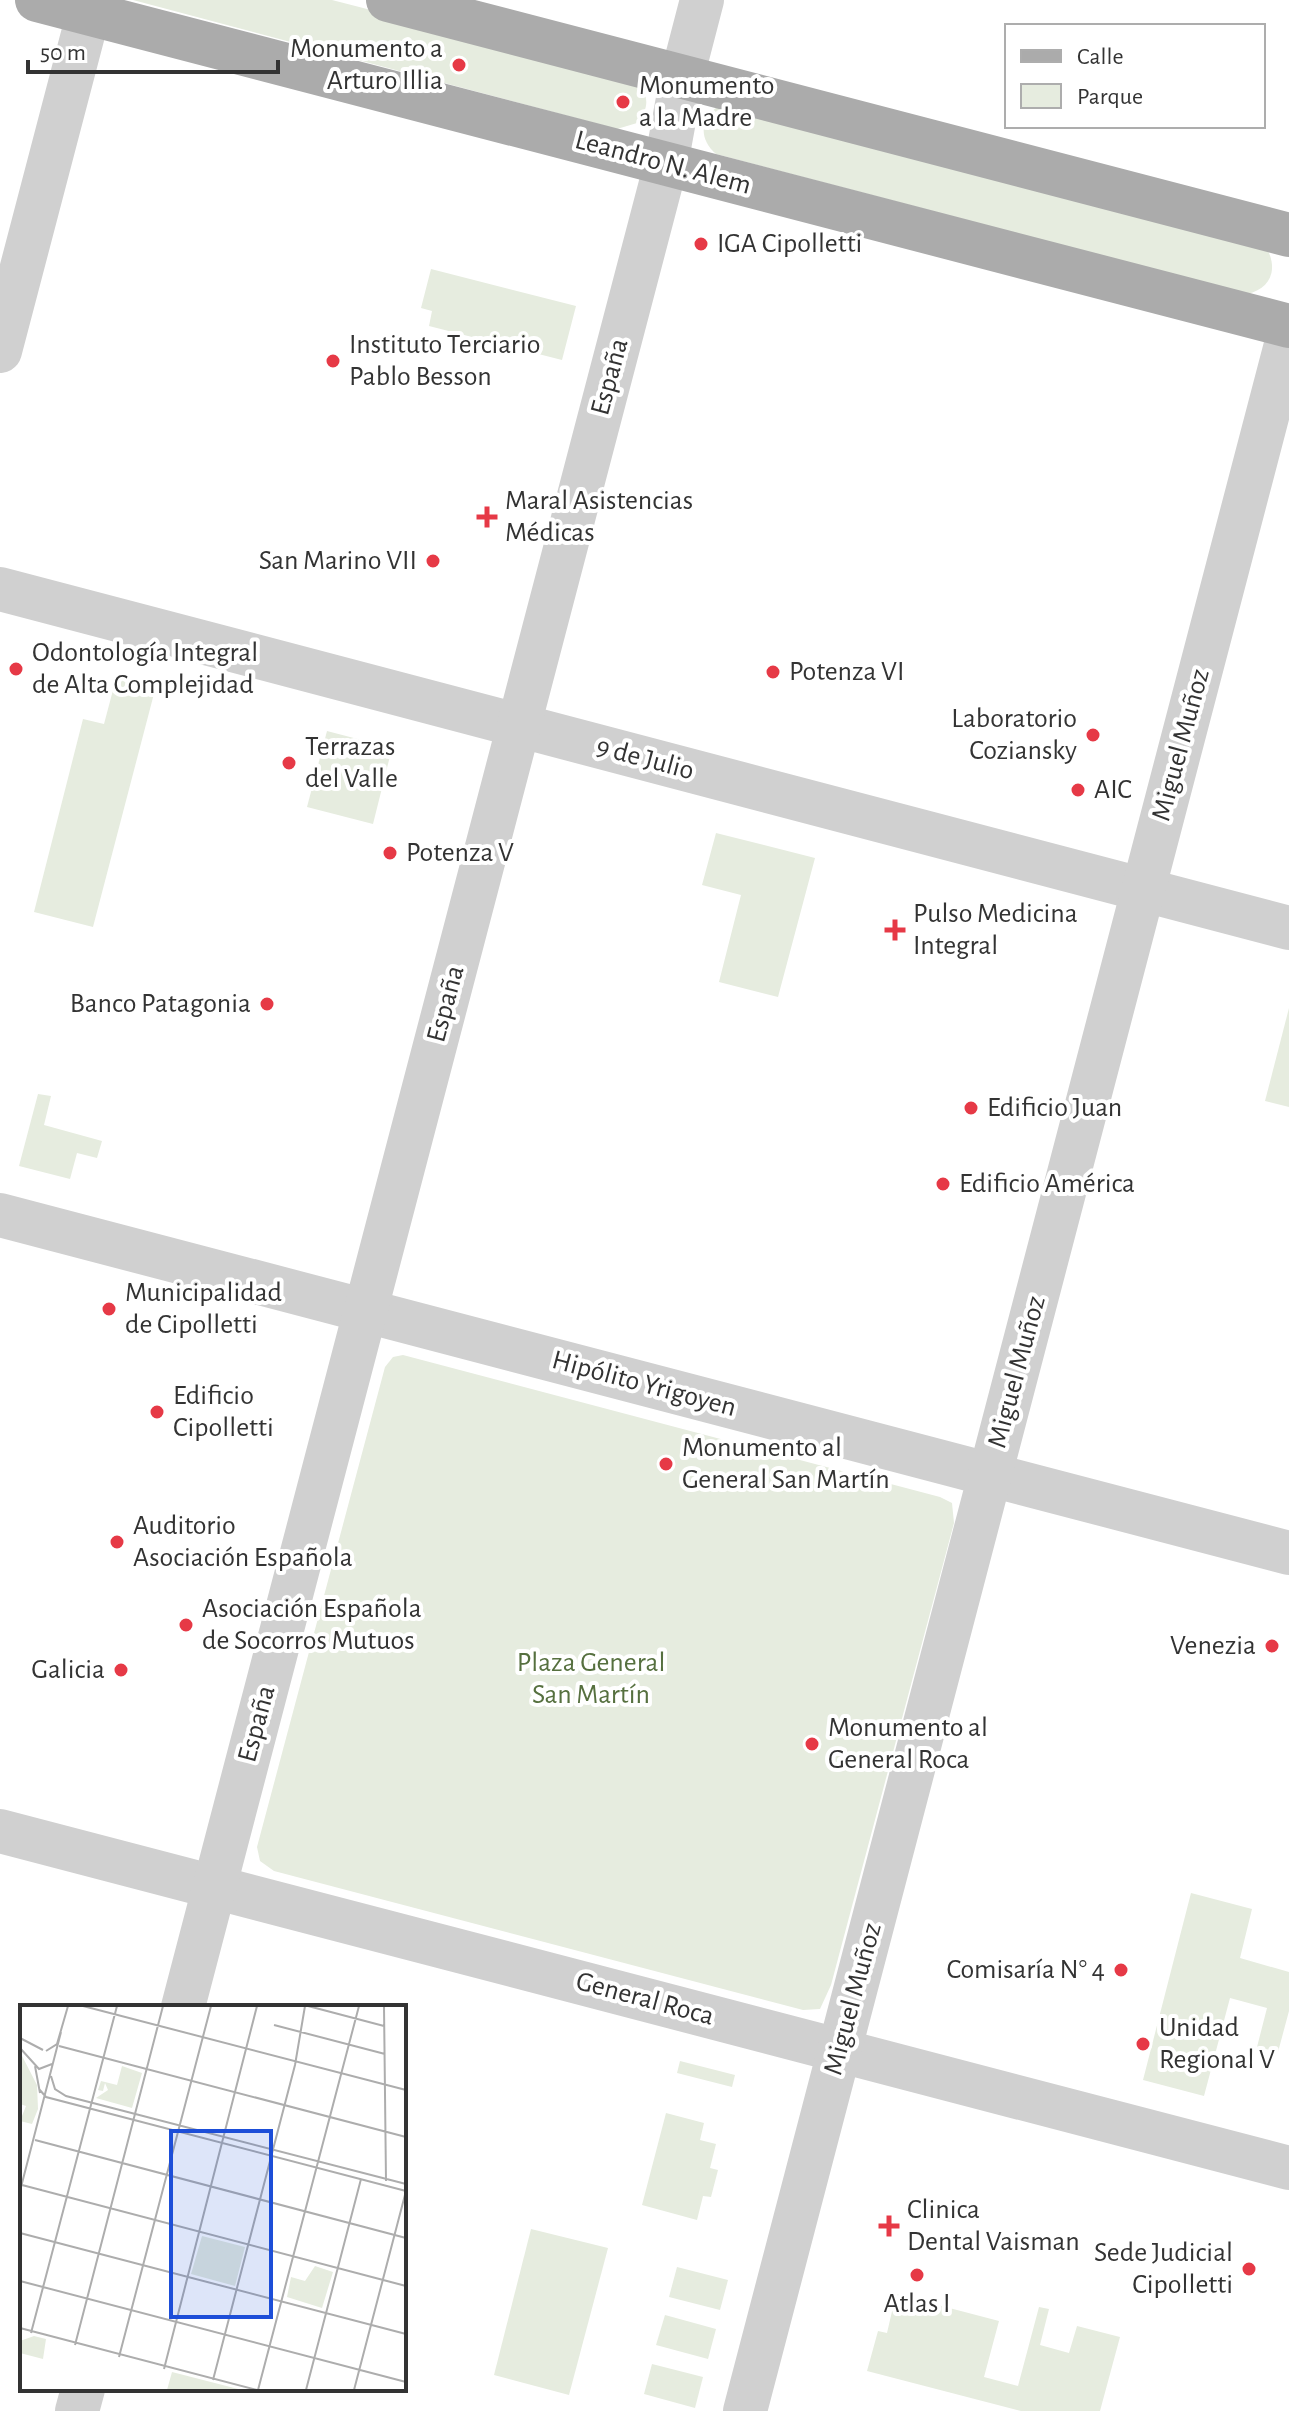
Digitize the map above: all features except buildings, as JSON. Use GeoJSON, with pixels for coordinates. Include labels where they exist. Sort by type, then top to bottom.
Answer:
{"type":"FeatureCollection","features":[{"type":"Feature","properties":{"kind":"main road","name":"Leandro N. Alem"},"geometry":{"type":"LineString","coordinates":[[37,0],[90,7],[666,164],[1289,326]]}},
{"type":"Feature","properties":{"kind":"main road"},"geometry":{"type":"LineString","coordinates":[[388,0],[1289,235]]}},
{"type":"Feature","properties":{"kind":"street","name":"España"},"geometry":{"type":"LineString","coordinates":[[184,2005],[666,164],[682,77],[702,0]]}},
{"type":"Feature","properties":{"kind":"street"},"geometry":{"type":"LineString","coordinates":[[0,351],[90,7]]}},
{"type":"Feature","properties":{"kind":"street","name":"Miguel Muñoz"},"geometry":{"type":"LineString","coordinates":[[745,2411],[1289,333]]}},
{"type":"Feature","properties":{"kind":"street","name":"9 de Julio"},"geometry":{"type":"LineString","coordinates":[[0,589],[1289,928]]}},
{"type":"Feature","properties":{"kind":"street","name":"Hipólito Yrigoyen"},"geometry":{"type":"LineString","coordinates":[[0,1215],[1289,1553]]}},
{"type":"Feature","properties":{"kind":"street","name":"General Roca"},"geometry":{"type":"LineString","coordinates":[[0,1831],[1289,2168]]}},
{"type":"Feature","properties":{"kind":"street"},"geometry":{"type":"LineString","coordinates":[[77,2411],[82,2391]]}},
{"type":"Feature","properties":{"kind":"green space"},"geometry":{"type":"Polygon","coordinates":[[[133,0],[332,0],[631,77],[644,93],[645,110],[637,123],[617,129],[133,0]]]}},
{"type":"Feature","properties":{"kind":"green space"},"geometry":{"type":"Polygon","coordinates":[[[720,105],[1267,249],[1272,271],[1262,288],[1247,294],[716,154],[706,141],[704,128],[708,116],[720,105]]]}},
{"type":"Feature","properties":{"kind":"green space"},"geometry":{"type":"Polygon","coordinates":[[[431,269],[576,306],[562,360],[429,326],[432,311],[421,308],[431,269]]]}},
{"type":"Feature","properties":{"kind":"green space"},"geometry":{"type":"Polygon","coordinates":[[[117,675],[156,686],[93,927],[34,912],[83,719],[104,724],[117,675]]]}},
{"type":"Feature","properties":{"kind":"green space"},"geometry":{"type":"Polygon","coordinates":[[[327,731],[392,748],[373,824],[307,807],[327,731]]]}},
{"type":"Feature","properties":{"kind":"green space"},"geometry":{"type":"Polygon","coordinates":[[[716,833],[815,858],[778,997],[719,982],[741,895],[702,885],[716,833]]]}},
{"type":"Feature","properties":{"kind":"green space"},"geometry":{"type":"Polygon","coordinates":[[[1289,1008],[1289,1107],[1265,1101],[1289,1008]]]}},
{"type":"Feature","properties":{"kind":"green space"},"geometry":{"type":"Polygon","coordinates":[[[38,1094],[51,1096],[44,1125],[102,1141],[97,1158],[77,1153],[70,1179],[19,1166],[38,1094]]]}},
{"type":"Feature","properties":{"kind":"green space","name":"Plaza General San Martín"},"geometry":{"type":"Polygon","coordinates":[[[403,1355],[940,1497],[952,1503],[954,1523],[831,1985],[820,2009],[803,2010],[274,1871],[260,1861],[257,1847],[385,1367],[393,1357],[403,1355]]]}},
{"type":"Feature","properties":{"kind":"green space"},"geometry":{"type":"Polygon","coordinates":[[[1191,1893],[1252,1909],[1240,1958],[1289,1972],[1289,2011],[1278,2052],[1257,2047],[1267,2008],[1230,1998],[1204,2096],[1143,2080],[1191,1893]]]}},
{"type":"Feature","properties":{"kind":"green space"},"geometry":{"type":"Polygon","coordinates":[[[680,2061],[735,2075],[732,2087],[677,2073],[680,2061]]]}},
{"type":"Feature","properties":{"kind":"green space"},"geometry":{"type":"Polygon","coordinates":[[[666,2113],[704,2123],[700,2140],[716,2144],[710,2168],[718,2170],[711,2197],[703,2196],[697,2220],[642,2205],[666,2113]]]}},
{"type":"Feature","properties":{"kind":"green space"},"geometry":{"type":"Polygon","coordinates":[[[531,2229],[608,2248],[569,2395],[494,2375],[531,2229]]]}},
{"type":"Feature","properties":{"kind":"green space"},"geometry":{"type":"Polygon","coordinates":[[[677,2267],[728,2280],[720,2310],[669,2297],[677,2267]]]}},
{"type":"Feature","properties":{"kind":"green space"},"geometry":{"type":"Polygon","coordinates":[[[896,2294],[999,2321],[984,2377],[1018,2386],[1039,2307],[1049,2309],[1040,2345],[1069,2353],[1077,2326],[1120,2337],[1100,2411],[1021,2411],[867,2371],[878,2331],[887,2333],[896,2294]]]}},
{"type":"Feature","properties":{"kind":"green space"},"geometry":{"type":"Polygon","coordinates":[[[665,2315],[716,2329],[708,2359],[656,2345],[665,2315]]]}},
{"type":"Feature","properties":{"kind":"green space"},"geometry":{"type":"Polygon","coordinates":[[[652,2364],[703,2377],[695,2408],[644,2394],[652,2364]]]}},
{"type":"Feature","properties":{"kind":"place","name":"Monumento a Arturo Illia"},"geometry":{"type":"Point","coordinates":[459,65]}},
{"type":"Feature","properties":{"kind":"place","name":"Monumento a la Madre"},"geometry":{"type":"Point","coordinates":[623,102]}},
{"type":"Feature","properties":{"kind":"place","name":"IGA Cipolletti"},"geometry":{"type":"Point","coordinates":[701,244]}},
{"type":"Feature","properties":{"kind":"place","name":"Instituto Terciario Pablo Besson"},"geometry":{"type":"Point","coordinates":[333,361]}},
{"type":"Feature","properties":{"kind":"place","name":"Maral Asistencias Médicas"},"geometry":{"type":"Point","coordinates":[487,517]}},
{"type":"Feature","properties":{"kind":"place","name":"San Marino VII"},"geometry":{"type":"Point","coordinates":[433,561]}},
{"type":"Feature","properties":{"kind":"place","name":"Odontología Integral de Alta Complejidad"},"geometry":{"type":"Point","coordinates":[16,669]}},
{"type":"Feature","properties":{"kind":"place","name":"Potenza VI"},"geometry":{"type":"Point","coordinates":[773,672]}},
{"type":"Feature","properties":{"kind":"place","name":"Laboratorio Coziansky"},"geometry":{"type":"Point","coordinates":[1093,735]}},
{"type":"Feature","properties":{"kind":"place","name":"Terrazas del Valle"},"geometry":{"type":"Point","coordinates":[289,763]}},
{"type":"Feature","properties":{"kind":"place","name":"AIC"},"geometry":{"type":"Point","coordinates":[1078,790]}},
{"type":"Feature","properties":{"kind":"place","name":"Potenza V"},"geometry":{"type":"Point","coordinates":[390,853]}},
{"type":"Feature","properties":{"kind":"place","name":"Pulso Medicina Integral"},"geometry":{"type":"Point","coordinates":[895,930]}},
{"type":"Feature","properties":{"kind":"place","name":"Banco Patagonia"},"geometry":{"type":"Point","coordinates":[267,1004]}},
{"type":"Feature","properties":{"kind":"place","name":"Edificio Juan"},"geometry":{"type":"Point","coordinates":[971,1108]}},
{"type":"Feature","properties":{"kind":"place","name":"Edificio América"},"geometry":{"type":"Point","coordinates":[943,1184]}},
{"type":"Feature","properties":{"kind":"place","name":"Municipalidad de Cipolletti"},"geometry":{"type":"Point","coordinates":[109,1309]}},
{"type":"Feature","properties":{"kind":"place","name":"Edificio Cipolletti"},"geometry":{"type":"Point","coordinates":[157,1412]}},
{"type":"Feature","properties":{"kind":"place","name":"Monumento al General San Martín"},"geometry":{"type":"Point","coordinates":[666,1464]}},
{"type":"Feature","properties":{"kind":"place","name":"Auditorio Asociación Española"},"geometry":{"type":"Point","coordinates":[117,1542]}},
{"type":"Feature","properties":{"kind":"place","name":"Asociación Española de Socorros Mutuos"},"geometry":{"type":"Point","coordinates":[186,1625]}},
{"type":"Feature","properties":{"kind":"place","name":"Venezia"},"geometry":{"type":"Point","coordinates":[1272,1646]}},
{"type":"Feature","properties":{"kind":"place","name":"Galicia"},"geometry":{"type":"Point","coordinates":[121,1670]}},
{"type":"Feature","properties":{"kind":"place","name":"Monumento al General Roca"},"geometry":{"type":"Point","coordinates":[812,1744]}},
{"type":"Feature","properties":{"kind":"place","name":"Comisaría N° 4"},"geometry":{"type":"Point","coordinates":[1121,1970]}},
{"type":"Feature","properties":{"kind":"place","name":"Unidad Regional V"},"geometry":{"type":"Point","coordinates":[1143,2044]}},
{"type":"Feature","properties":{"kind":"place","name":"Clinica Dental Vaisman"},"geometry":{"type":"Point","coordinates":[889,2226]}},
{"type":"Feature","properties":{"kind":"place","name":"Sede Judicial Cipolletti"},"geometry":{"type":"Point","coordinates":[1249,2269]}},
{"type":"Feature","properties":{"kind":"place","name":"Atlas I"},"geometry":{"type":"Point","coordinates":[917,2275]}}]}
